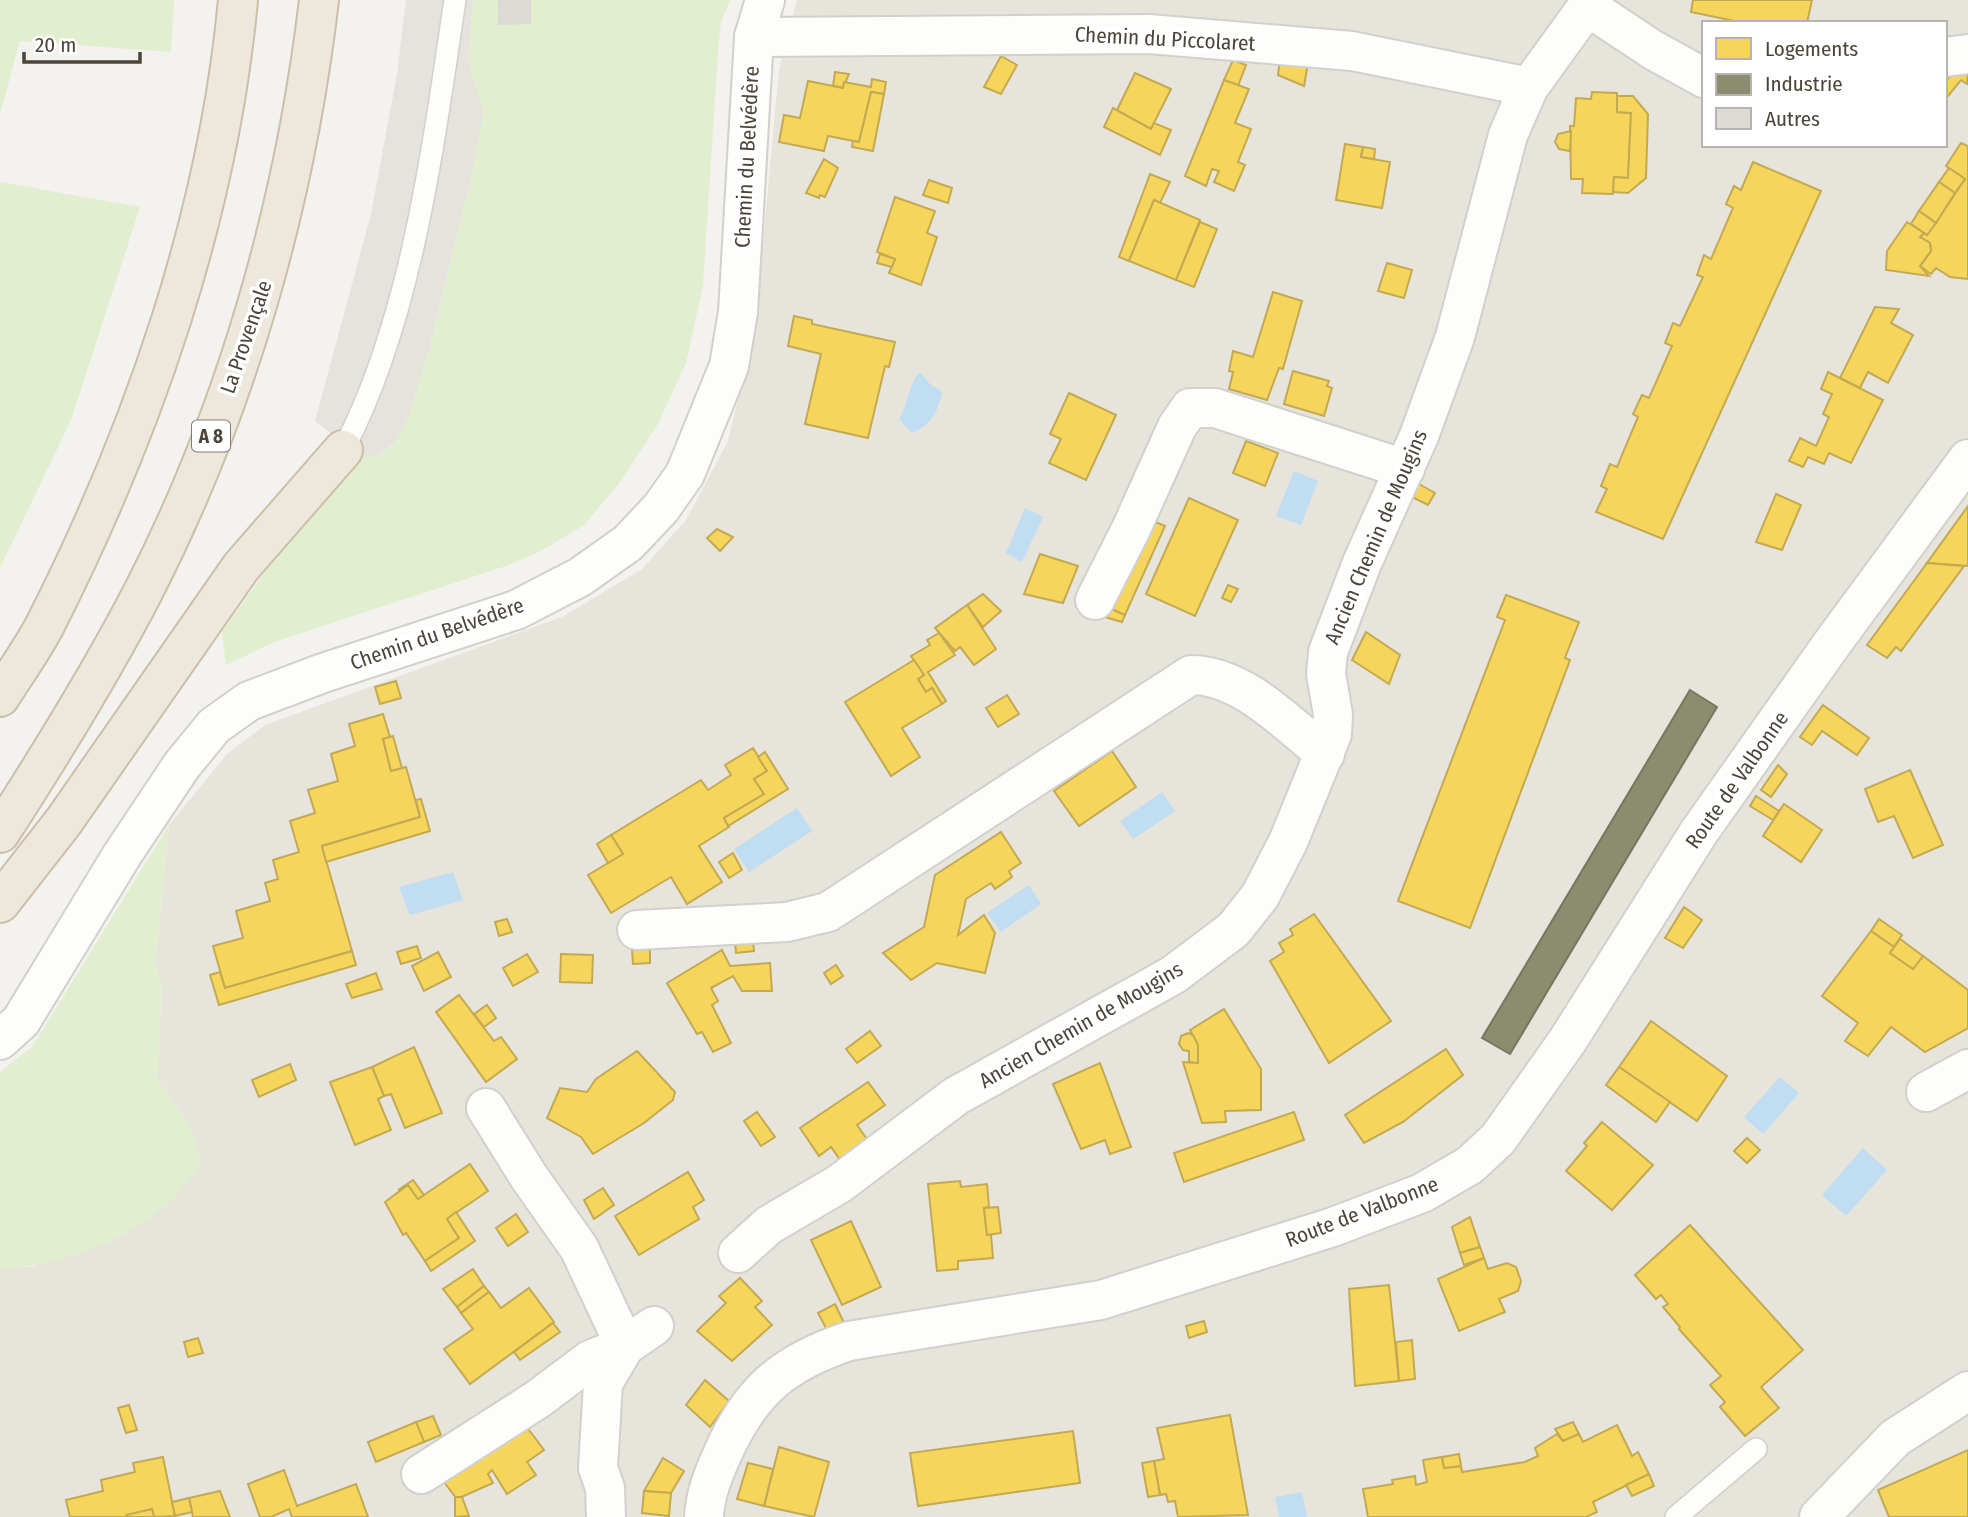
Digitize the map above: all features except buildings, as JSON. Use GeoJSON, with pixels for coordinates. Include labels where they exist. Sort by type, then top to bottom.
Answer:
{"type":"FeatureCollection","features":[{"type":"Feature","properties":{"kind":"highway"},"geometry":{"type":"LineString","coordinates":[[0,696],[44,626],[126,448],[160,350],[190,251],[218,136],[239,0]]}},
{"type":"Feature","properties":{"kind":"highway","name":"La Provençale"},"geometry":{"type":"LineString","coordinates":[[0,833],[75,717],[144,590],[201,465],[268,273],[290,186],[307,94],[319,0]]}},
{"type":"Feature","properties":{"kind":"highway"},"geometry":{"type":"LineString","coordinates":[[0,903],[64,821],[241,567],[343,450]]}},
{"type":"Feature","properties":{"kind":"street","name":"Chemin du Belvédère"},"geometry":{"type":"LineString","coordinates":[[0,1040],[21,1021],[137,832],[182,765],[214,726],[249,701],[323,673],[516,610],[599,563],[628,543],[661,508],[685,474],[729,366],[738,312],[754,37],[765,0]]}},
{"type":"Feature","properties":{"kind":"street"},"geometry":{"type":"LineString","coordinates":[[1590,4],[1661,55],[1702,77]]}},
{"type":"Feature","properties":{"kind":"street","name":"Ancien Chemin de Mougins"},"geometry":{"type":"LineString","coordinates":[[738,1253],[769,1225],[839,1184],[956,1096],[1173,975],[1233,930],[1260,896],[1288,842],[1332,734],[1333,714],[1326,674],[1328,652],[1362,563],[1405,470],[1455,337],[1475,265],[1494,179],[1508,135],[1529,87],[1590,4]]}},
{"type":"Feature","properties":{"kind":"street","name":"Chemin du Piccolaret"},"geometry":{"type":"LineString","coordinates":[[754,37],[1149,34],[1352,51],[1529,87]]}},
{"type":"Feature","properties":{"kind":"street"},"geometry":{"type":"LineString","coordinates":[[1947,57],[1968,54]]}},
{"type":"Feature","properties":{"kind":"street"},"geometry":{"type":"LineString","coordinates":[[1095,600],[1131,529],[1177,427],[1190,408],[1215,408],[1405,470]]}},
{"type":"Feature","properties":{"kind":"street","name":"Route de Valbonne"},"geometry":{"type":"LineString","coordinates":[[704,1517],[710,1482],[736,1424],[751,1401],[786,1369],[818,1352],[849,1341],[1101,1300],[1333,1227],[1422,1193],[1470,1165],[1498,1139],[1568,1040],[1699,832],[1968,458]]}},
{"type":"Feature","properties":{"kind":"street"},"geometry":{"type":"LineString","coordinates":[[637,930],[787,922],[828,912],[1191,675],[1210,675],[1226,680],[1272,711],[1325,754]]}},
{"type":"Feature","properties":{"kind":"street"},"geometry":{"type":"LineString","coordinates":[[1926,1092],[1968,1069]]}},
{"type":"Feature","properties":{"kind":"street"},"geometry":{"type":"LineString","coordinates":[[486,1108],[529,1177],[640,1336]]}},
{"type":"Feature","properties":{"kind":"street"},"geometry":{"type":"LineString","coordinates":[[421,1474],[538,1399],[590,1360],[640,1336]]}},
{"type":"Feature","properties":{"kind":"street"},"geometry":{"type":"LineString","coordinates":[[606,1517],[605,1488],[598,1460],[603,1383],[640,1336]]}},
{"type":"Feature","properties":{"kind":"street"},"geometry":{"type":"LineString","coordinates":[[1819,1517],[1895,1438],[1968,1391]]}},
{"type":"Feature","properties":{"kind":"lane"},"geometry":{"type":"LineString","coordinates":[[343,450],[368,401],[405,274],[434,129],[455,0]]}},
{"type":"Feature","properties":{"kind":"lane"},"geometry":{"type":"LineString","coordinates":[[1676,1517],[1756,1449]]}},
{"type":"Feature","properties":{"kind":"shaded area"},"geometry":{"type":"Polygon","coordinates":[[[406,0],[473,0],[468,61],[483,112],[475,159],[430,346],[408,418],[395,442],[381,454],[361,458],[315,421],[371,214],[397,74],[406,0]]]}},
{"type":"Feature","properties":{"kind":"shaded area"},"geometry":{"type":"Polygon","coordinates":[[[797,0],[1968,0],[1968,1517],[0,1517],[0,1269],[34,1266],[188,1123],[157,1079],[162,987],[155,964],[169,825],[227,754],[265,725],[564,616],[642,569],[686,520],[728,441],[755,329],[779,69],[797,0]]]}},
{"type":"Feature","properties":{"kind":"green space"},"geometry":{"type":"Polygon","coordinates":[[[0,0],[174,0],[171,52],[20,41],[0,114],[0,0]]]}},
{"type":"Feature","properties":{"kind":"green space"},"geometry":{"type":"Polygon","coordinates":[[[473,0],[730,0],[721,22],[718,53],[703,286],[686,363],[658,424],[618,485],[583,526],[539,552],[506,566],[274,642],[226,665],[222,632],[269,566],[361,458],[382,454],[395,442],[430,346],[475,159],[482,112],[468,61],[473,0]]]}},
{"type":"Feature","properties":{"kind":"green space"},"geometry":{"type":"Polygon","coordinates":[[[0,182],[140,207],[71,420],[0,568],[0,182]]]}},
{"type":"Feature","properties":{"kind":"green space"},"geometry":{"type":"Polygon","coordinates":[[[169,825],[155,964],[162,986],[157,1079],[188,1123],[202,1162],[172,1200],[154,1215],[114,1240],[47,1263],[0,1269],[0,1072],[32,1047],[169,825]]]}},
{"type":"Feature","properties":{"kind":"water"},"geometry":{"type":"Polygon","coordinates":[[[920,372],[930,384],[942,392],[933,417],[912,433],[899,419],[913,382],[920,372]]]}},
{"type":"Feature","properties":{"kind":"water"},"geometry":{"type":"Polygon","coordinates":[[[1294,471],[1318,481],[1301,525],[1276,516],[1294,471]]]}},
{"type":"Feature","properties":{"kind":"water"},"geometry":{"type":"Polygon","coordinates":[[[1025,508],[1043,517],[1022,562],[1006,553],[1025,508]]]}},
{"type":"Feature","properties":{"kind":"water"},"geometry":{"type":"Polygon","coordinates":[[[1162,792],[1175,811],[1133,839],[1120,821],[1162,792]]]}},
{"type":"Feature","properties":{"kind":"water"},"geometry":{"type":"Polygon","coordinates":[[[797,808],[812,831],[749,872],[734,849],[797,808]]]}},
{"type":"Feature","properties":{"kind":"water"},"geometry":{"type":"Polygon","coordinates":[[[453,872],[463,900],[410,915],[399,887],[453,872]]]}},
{"type":"Feature","properties":{"kind":"water"},"geometry":{"type":"Polygon","coordinates":[[[1029,885],[1041,904],[1001,932],[987,913],[1029,885]]]}},
{"type":"Feature","properties":{"kind":"water"},"geometry":{"type":"Polygon","coordinates":[[[1780,1077],[1799,1093],[1763,1134],[1744,1117],[1780,1077]]]}},
{"type":"Feature","properties":{"kind":"water"},"geometry":{"type":"Polygon","coordinates":[[[1863,1148],[1887,1170],[1846,1216],[1822,1195],[1863,1148]]]}},
{"type":"Feature","properties":{"kind":"water"},"geometry":{"type":"Polygon","coordinates":[[[1302,1492],[1307,1517],[1279,1517],[1275,1497],[1302,1492]]]}}]}
